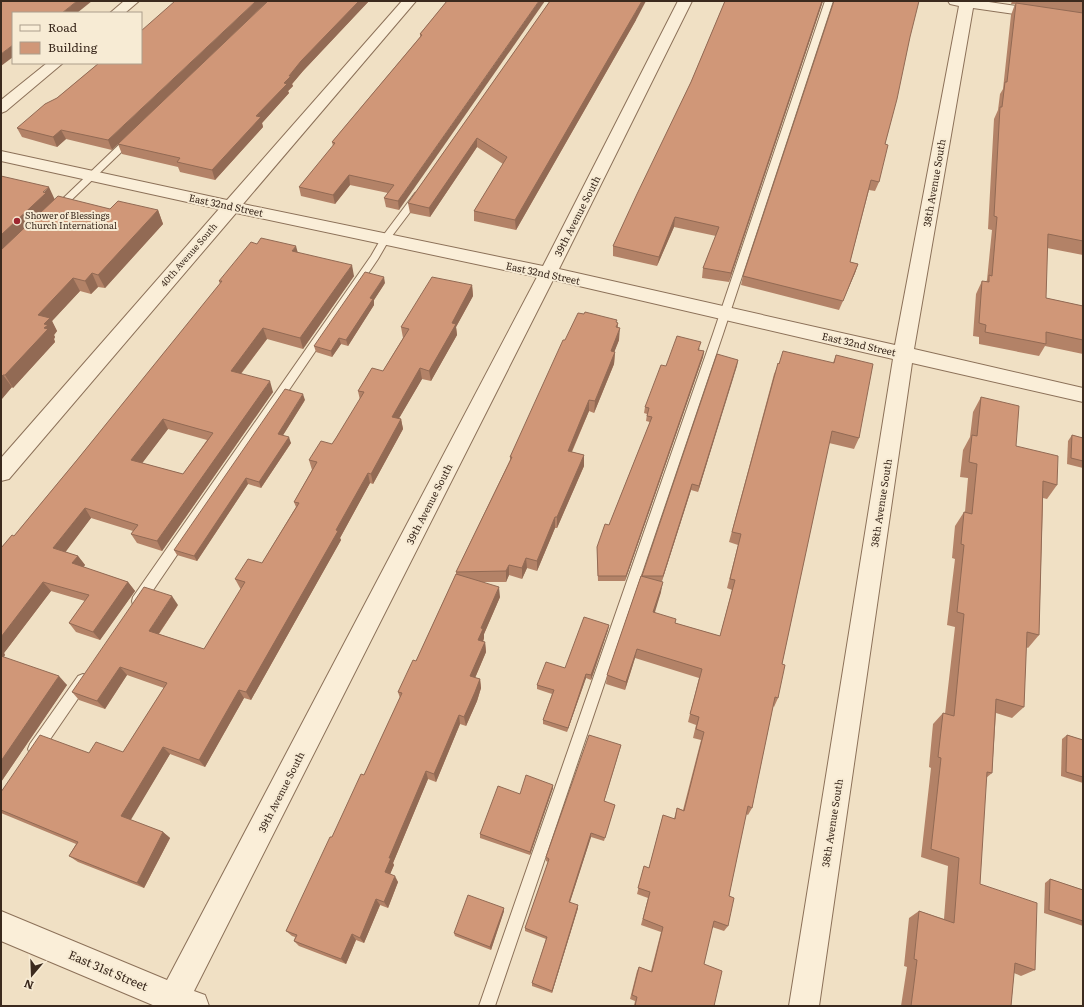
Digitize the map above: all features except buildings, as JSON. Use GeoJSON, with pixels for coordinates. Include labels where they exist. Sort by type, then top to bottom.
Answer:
{"type":"FeatureCollection","features":[{"type":"Feature","properties":{"kind":"street"},"geometry":{"type":"LineString","coordinates":[[118,12],[132,1]]}},
{"type":"Feature","properties":{"kind":"street","name":"40th Avenue South"},"geometry":{"type":"LineString","coordinates":[[1,473],[409,1]]}},
{"type":"Feature","properties":{"kind":"street","name":"39th Avenue South"},"geometry":{"type":"LineString","coordinates":[[180,1003],[685,1]]}},
{"type":"Feature","properties":{"kind":"street"},"geometry":{"type":"LineString","coordinates":[[963,2],[1083,20]]}},
{"type":"Feature","properties":{"kind":"street","name":"38th Avenue South"},"geometry":{"type":"LineString","coordinates":[[804,1006],[904,355],[963,2]]}},
{"type":"Feature","properties":{"kind":"street"},"geometry":{"type":"LineString","coordinates":[[1,108],[55,64]]}},
{"type":"Feature","properties":{"kind":"street","name":"East 32nd Street"},"geometry":{"type":"LineString","coordinates":[[1,156],[90,177],[548,273],[1083,395]]}},
{"type":"Feature","properties":{"kind":"street","name":"East 31st Street"},"geometry":{"type":"LineString","coordinates":[[1,926],[180,1003]]}},
{"type":"Feature","properties":{"kind":"lane"},"geometry":{"type":"LineString","coordinates":[[487,1006],[725,314],[829,1]]}},
{"type":"Feature","properties":{"kind":"lane"},"geometry":{"type":"LineString","coordinates":[[50,216],[136,133]]}},
{"type":"Feature","properties":{"kind":"lane"},"geometry":{"type":"LineString","coordinates":[[132,609],[375,257],[385,239],[424,185]]}},
{"type":"Feature","properties":{"kind":"lane"},"geometry":{"type":"LineString","coordinates":[[28,759],[91,668]]}},
{"type":"Feature","properties":{"kind":"place","name":"Shower of Blessings Church International"},"geometry":{"type":"Point","coordinates":[17,221]}}]}
